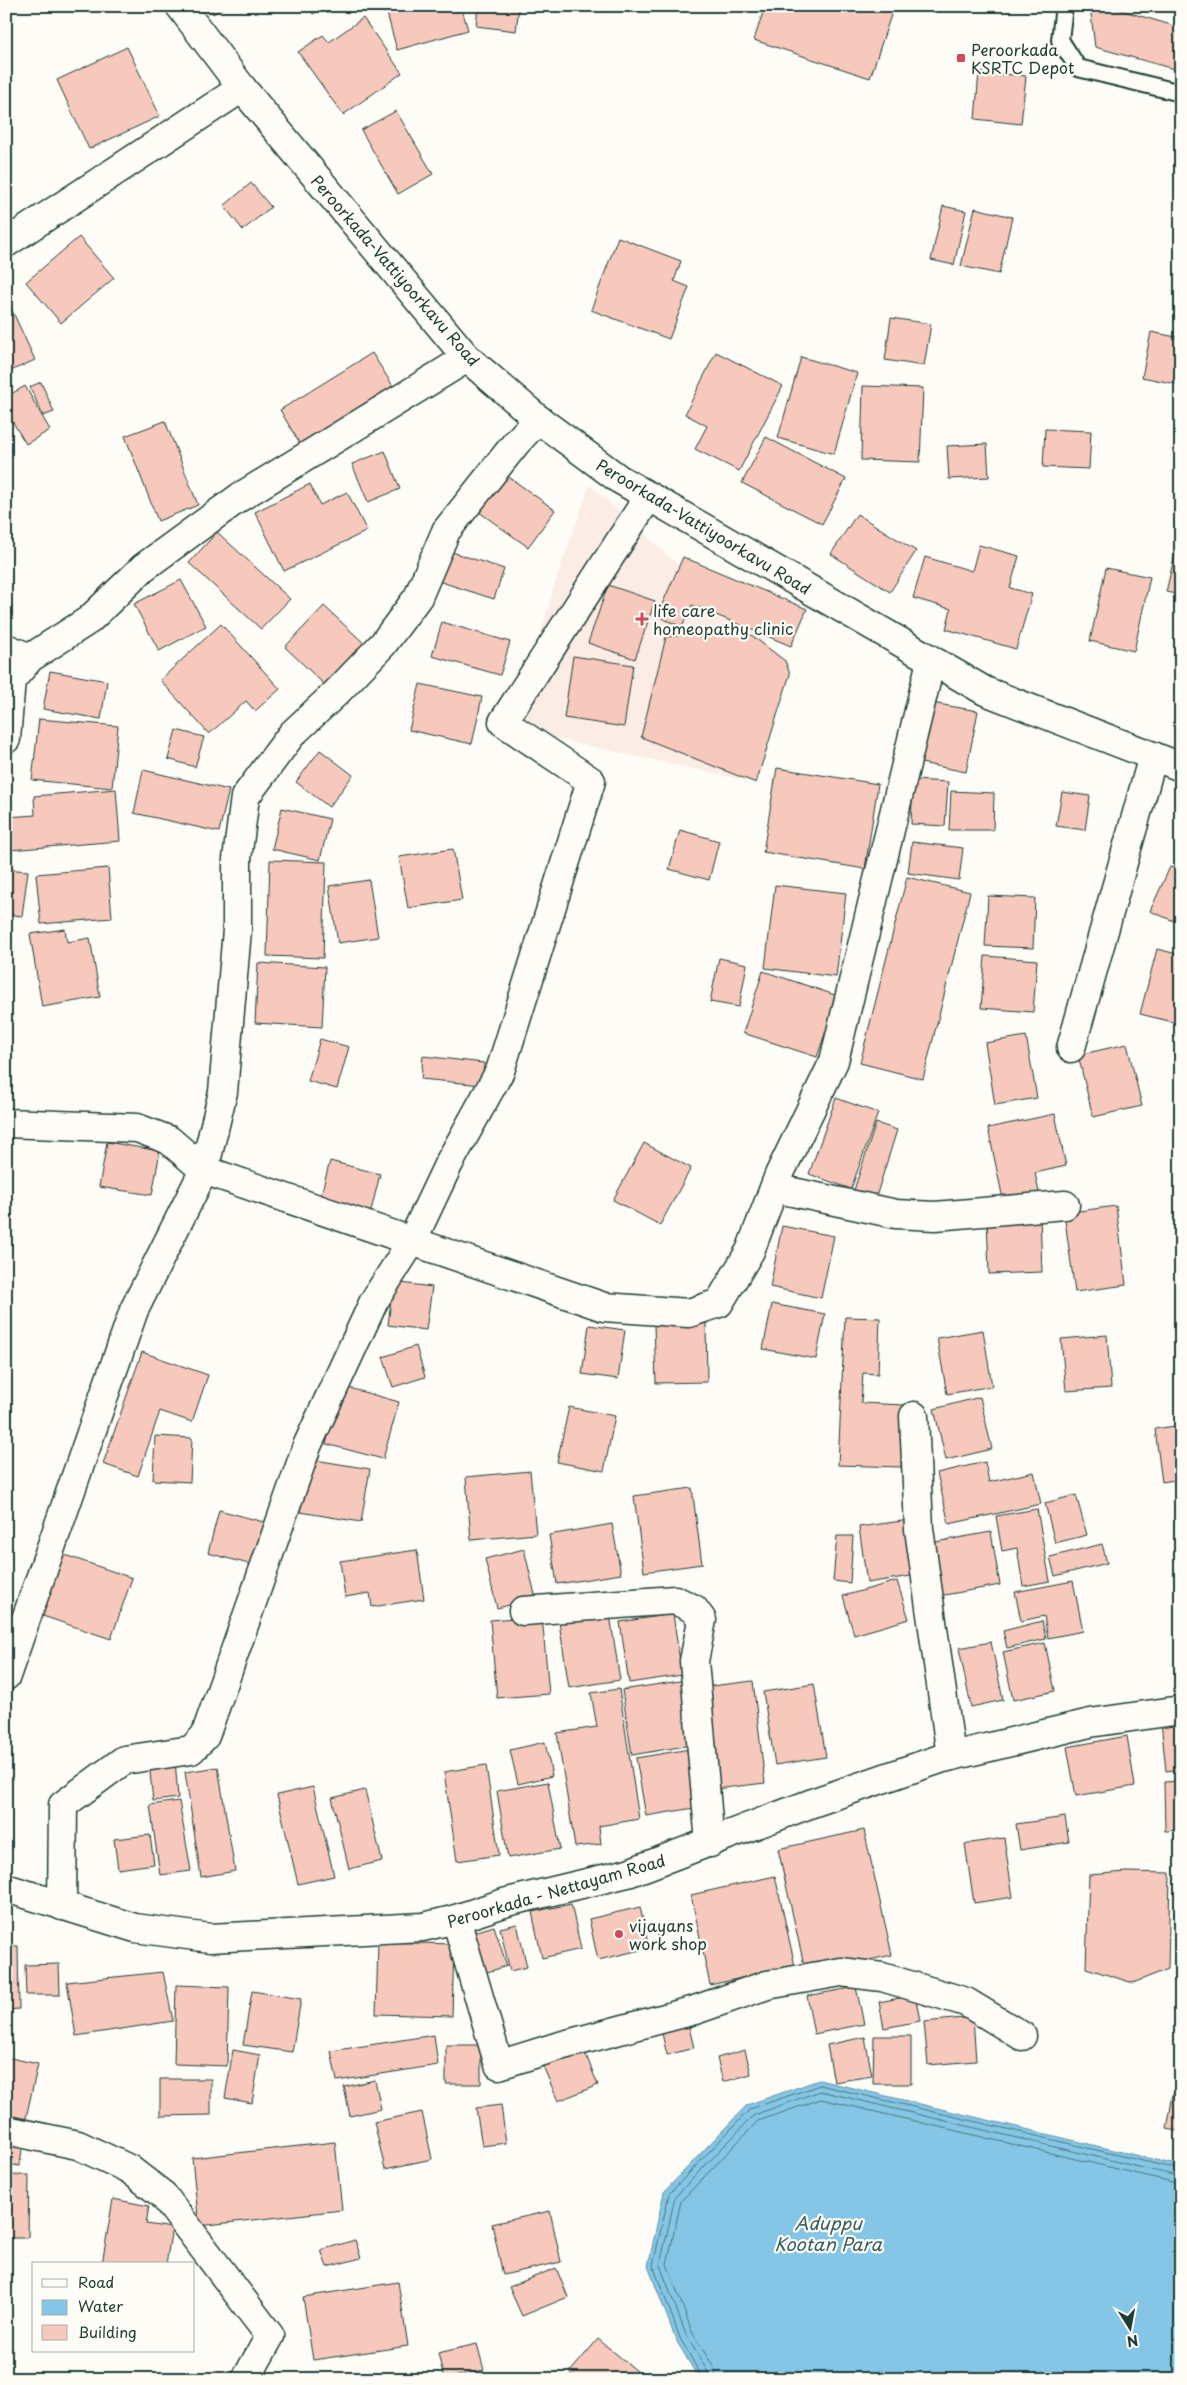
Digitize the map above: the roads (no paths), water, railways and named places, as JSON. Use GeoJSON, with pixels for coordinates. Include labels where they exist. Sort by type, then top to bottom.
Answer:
{"type":"FeatureCollection","features":[{"type":"Feature","properties":{"kind":"street","name":"Peroorkada-Vattiyoorkavu Road"},"geometry":{"type":"LineString","coordinates":[[180,6],[242,88],[467,358],[538,419],[619,479],[985,691],[1181,767]]}},
{"type":"Feature","properties":{"kind":"street"},"geometry":{"type":"LineString","coordinates":[[6,243],[242,88]]}},
{"type":"Feature","properties":{"kind":"street"},"geometry":{"type":"LineString","coordinates":[[6,739],[11,680],[18,653],[88,620],[144,567],[240,497],[467,358]]}},
{"type":"Feature","properties":{"kind":"street"},"geometry":{"type":"LineString","coordinates":[[6,1676],[134,1310],[204,1170],[223,1092],[237,930],[237,858],[245,797],[292,734],[337,692],[383,644],[418,596],[446,531],[516,443],[538,419]]}},
{"type":"Feature","properties":{"kind":"street"},"geometry":{"type":"LineString","coordinates":[[62,1906],[63,1804],[124,1760],[192,1750],[205,1736],[307,1446],[374,1301],[412,1241],[448,1165],[500,1071],[591,781],[503,722],[649,496]]}},
{"type":"Feature","properties":{"kind":"street"},"geometry":{"type":"LineString","coordinates":[[6,1123],[137,1128],[169,1140],[204,1170],[604,1307],[689,1313],[719,1303],[750,1251],[774,1188],[834,1061],[931,660]]}},
{"type":"Feature","properties":{"kind":"street"},"geometry":{"type":"LineString","coordinates":[[1071,1048],[1152,756]]}},
{"type":"Feature","properties":{"kind":"street"},"geometry":{"type":"LineString","coordinates":[[774,1188],[896,1214],[936,1216],[1065,1204]]}},
{"type":"Feature","properties":{"kind":"street"},"geometry":{"type":"LineString","coordinates":[[914,1416],[919,1529],[951,1756]]}},
{"type":"Feature","properties":{"kind":"street"},"geometry":{"type":"LineString","coordinates":[[523,1611],[675,1600],[694,1608],[702,1620],[694,1661],[710,1843]]}},
{"type":"Feature","properties":{"kind":"street","name":"Peroorkada - Nettayam Road"},"geometry":{"type":"LineString","coordinates":[[6,1888],[135,1928],[210,1938],[423,1927],[456,1920],[507,1902],[628,1873],[815,1802],[951,1756],[1090,1723],[1181,1710]]}},
{"type":"Feature","properties":{"kind":"street"},"geometry":{"type":"LineString","coordinates":[[456,1920],[499,2065],[556,2047],[695,2010],[767,1985],[841,1972],[882,1977],[966,2002],[1022,2036]]}},
{"type":"Feature","properties":{"kind":"street"},"geometry":{"type":"LineString","coordinates":[[6,2130],[78,2145],[129,2169],[163,2195],[270,2336],[246,2379]]}},
{"type":"Feature","properties":{"kind":"lane"},"geometry":{"type":"LineString","coordinates":[[1064,6],[1060,40],[1078,68],[1181,93]]}},
{"type":"Feature","properties":{"kind":"water","name":"Aduppu Kootan Para"},"geometry":{"type":"Polygon","coordinates":[[[819,2080],[1181,2166],[1181,2379],[699,2379],[676,2340],[648,2266],[664,2192],[747,2105],[819,2080]]]}},
{"type":"Feature","properties":{"kind":"place","name":"Peroorkada KSRTC Depot"},"geometry":{"type":"Point","coordinates":[961,58]}},
{"type":"Feature","properties":{"kind":"place","name":"life care homeopathy clinic"},"geometry":{"type":"Point","coordinates":[642,619]}},
{"type":"Feature","properties":{"kind":"place","name":"vijayans work shop"},"geometry":{"type":"Point","coordinates":[619,1934]}}]}
